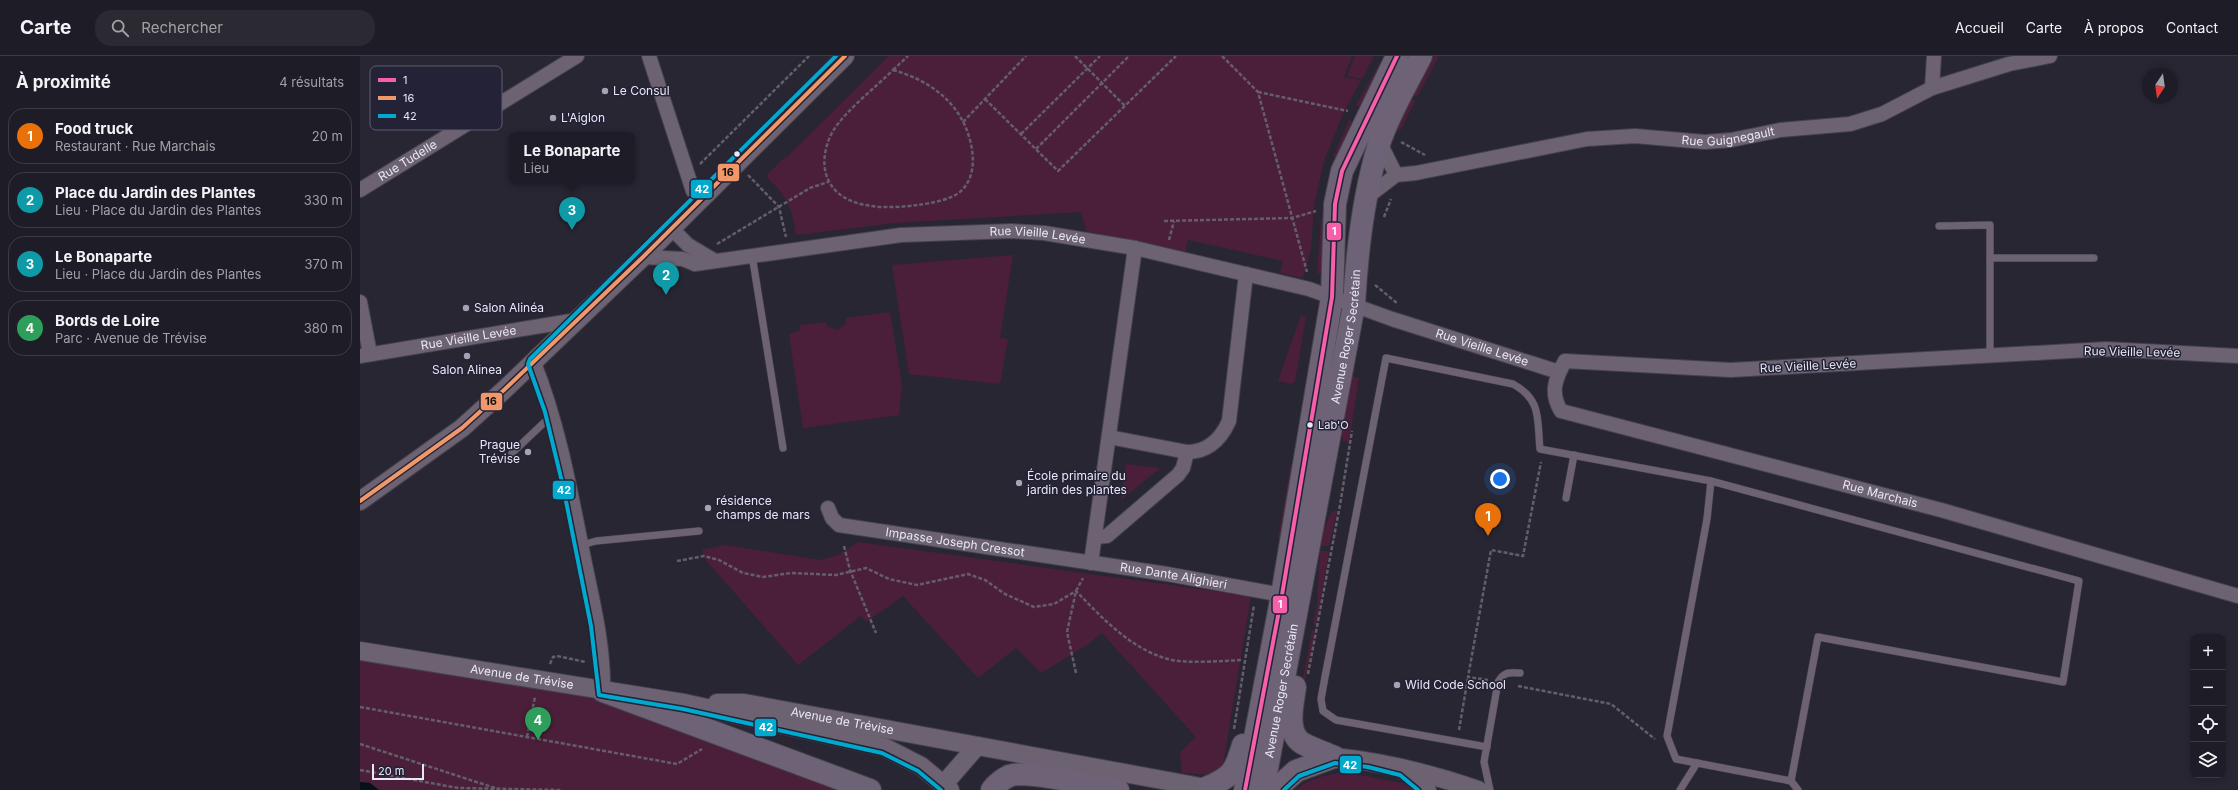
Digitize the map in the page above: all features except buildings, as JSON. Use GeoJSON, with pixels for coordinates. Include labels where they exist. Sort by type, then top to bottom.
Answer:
{"type":"FeatureCollection","features":[{"type":"Feature","properties":{"kind":"main road","name":"Avenue Roger Secrétain"},"geometry":{"type":"LineString","coordinates":[[1245,790],[1272,640],[1282,595],[1332,297],[1335,204],[1342,171],[1396,56]]}},
{"type":"Feature","properties":{"kind":"main road","name":"Avenue Roger Secrétain"},"geometry":{"type":"LineString","coordinates":[[1263,790],[1302,574],[1354,305],[1357,244],[1366,198],[1380,143],[1421,56]]}},
{"type":"Feature","properties":{"kind":"main road"},"geometry":{"type":"LineString","coordinates":[[1302,574],[1302,643],[1292,713],[1293,730],[1301,742],[1334,757]]}},
{"type":"Feature","properties":{"kind":"main road"},"geometry":{"type":"LineString","coordinates":[[1206,788],[1223,781],[1231,775],[1237,766],[1272,640]]}},
{"type":"Feature","properties":{"kind":"main road"},"geometry":{"type":"LineString","coordinates":[[603,691],[870,790]]}},
{"type":"Feature","properties":{"kind":"main road"},"geometry":{"type":"LineString","coordinates":[[1275,790],[1296,771],[1334,757]]}},
{"type":"Feature","properties":{"kind":"main road"},"geometry":{"type":"LineString","coordinates":[[992,790],[1009,776],[1025,774],[1118,790]]}},
{"type":"Feature","properties":{"kind":"street","name":"Rue Tudelle"},"geometry":{"type":"LineString","coordinates":[[502,103],[578,56]]}},
{"type":"Feature","properties":{"kind":"street"},"geometry":{"type":"LineString","coordinates":[[649,56],[693,191],[700,199]]}},
{"type":"Feature","properties":{"kind":"street"},"geometry":{"type":"LineString","coordinates":[[360,501],[462,428],[534,363],[643,257],[844,56]]}},
{"type":"Feature","properties":{"kind":"street"},"geometry":{"type":"LineString","coordinates":[[1932,88],[1934,56]]}},
{"type":"Feature","properties":{"kind":"street","name":"Rue Guignegault"},"geometry":{"type":"LineString","coordinates":[[1396,175],[1416,173],[1587,139],[1635,136],[1705,142],[1731,140],[1780,130],[1850,124],[1882,114],[1932,88],[2009,64],[2050,56]]}},
{"type":"Feature","properties":{"kind":"street","name":"Rue Tudelle"},"geometry":{"type":"LineString","coordinates":[[360,190],[458,130]]}},
{"type":"Feature","properties":{"kind":"street"},"geometry":{"type":"LineString","coordinates":[[1366,198],[1396,175],[1380,143]]}},
{"type":"Feature","properties":{"kind":"street"},"geometry":{"type":"LineString","coordinates":[[672,228],[688,245],[715,261]]}},
{"type":"Feature","properties":{"kind":"street","name":"Rue Vieille Levée"},"geometry":{"type":"LineString","coordinates":[[643,257],[683,259],[695,264],[901,235],[1011,231],[1044,232],[1135,248],[1309,289],[1392,319],[1559,372],[1565,361],[1731,370],[2106,350],[2238,356]]}},
{"type":"Feature","properties":{"kind":"street"},"geometry":{"type":"LineString","coordinates":[[1088,569],[1095,537],[1135,248]]}},
{"type":"Feature","properties":{"kind":"street"},"geometry":{"type":"LineString","coordinates":[[1109,437],[1187,452],[1198,452],[1217,440],[1229,421],[1246,274]]}},
{"type":"Feature","properties":{"kind":"street"},"geometry":{"type":"LineString","coordinates":[[360,302],[365,355]]}},
{"type":"Feature","properties":{"kind":"street","name":"Rue Vieille Levée"},"geometry":{"type":"LineString","coordinates":[[365,355],[577,320]]}},
{"type":"Feature","properties":{"kind":"street"},"geometry":{"type":"LineString","coordinates":[[534,363],[551,416],[582,545],[604,664],[603,691]]}},
{"type":"Feature","properties":{"kind":"street","name":"Rue Marchais"},"geometry":{"type":"LineString","coordinates":[[1559,372],[1555,385],[1554,401],[1561,411],[1941,510],[2238,596]]}},
{"type":"Feature","properties":{"kind":"street"},"geometry":{"type":"LineString","coordinates":[[1095,537],[1107,536],[1178,475],[1183,468],[1187,452]]}},
{"type":"Feature","properties":{"kind":"street","name":"Impasse Joseph Cressot"},"geometry":{"type":"LineString","coordinates":[[828,508],[839,525],[1088,569]]}},
{"type":"Feature","properties":{"kind":"street","name":"Rue Dante Alighieri"},"geometry":{"type":"LineString","coordinates":[[1088,569],[1167,574],[1282,595]]}},
{"type":"Feature","properties":{"kind":"street","name":"Avenue de Trévise"},"geometry":{"type":"LineString","coordinates":[[360,651],[684,704],[884,747],[909,759],[947,787],[976,746]]}},
{"type":"Feature","properties":{"kind":"street","name":"Avenue de Trévise"},"geometry":{"type":"LineString","coordinates":[[684,704],[744,703],[1206,788]]}},
{"type":"Feature","properties":{"kind":"street"},"geometry":{"type":"LineString","coordinates":[[1334,757],[1369,761],[1403,770],[1440,777],[1478,790]]}},
{"type":"Feature","properties":{"kind":"street"},"geometry":{"type":"LineString","coordinates":[[1403,770],[1427,790]]}},
{"type":"Feature","properties":{"kind":"lane"},"geometry":{"type":"LineString","coordinates":[[1939,226],[1990,225],[1990,356]]}},
{"type":"Feature","properties":{"kind":"lane"},"geometry":{"type":"LineString","coordinates":[[752,255],[783,448]]}},
{"type":"Feature","properties":{"kind":"lane"},"geometry":{"type":"LineString","coordinates":[[1990,258],[2094,258]]}},
{"type":"Feature","properties":{"kind":"lane"},"geometry":{"type":"LineString","coordinates":[[1487,746],[1456,742],[1336,720],[1324,711],[1321,699],[1386,358],[1513,384],[1526,391],[1534,401],[1540,449],[1543,450],[1712,481],[2079,581],[2063,682],[1818,637],[1791,781]]}},
{"type":"Feature","properties":{"kind":"lane"},"geometry":{"type":"LineString","coordinates":[[512,453],[551,416]]}},
{"type":"Feature","properties":{"kind":"lane"},"geometry":{"type":"LineString","coordinates":[[1566,498],[1574,455]]}},
{"type":"Feature","properties":{"kind":"lane"},"geometry":{"type":"LineString","coordinates":[[1712,481],[1707,519],[1667,736],[1676,759],[1791,781],[1798,790]]}},
{"type":"Feature","properties":{"kind":"lane"},"geometry":{"type":"LineString","coordinates":[[582,545],[596,541],[699,531]]}},
{"type":"Feature","properties":{"kind":"lane"},"geometry":{"type":"LineString","coordinates":[[1490,790],[1484,762],[1498,682],[1502,676],[1509,672],[1520,673]]}},
{"type":"Feature","properties":{"kind":"lane"},"geometry":{"type":"LineString","coordinates":[[1680,790],[1697,763]]}},
{"type":"Feature","properties":{"kind":"path"},"geometry":{"type":"LineString","coordinates":[[698,166],[809,56]]}},
{"type":"Feature","properties":{"kind":"path"},"geometry":{"type":"LineString","coordinates":[[893,70],[913,77],[935,88],[946,98],[963,122],[969,135],[973,158],[969,179],[959,192],[934,202],[905,206],[873,207],[859,204],[844,196],[828,182],[824,168],[824,159],[826,148],[834,130],[893,70],[908,56]]}},
{"type":"Feature","properties":{"kind":"path"},"geometry":{"type":"LineString","coordinates":[[963,122],[1026,56]]}},
{"type":"Feature","properties":{"kind":"path"},"geometry":{"type":"LineString","coordinates":[[1075,56],[1125,106]]}},
{"type":"Feature","properties":{"kind":"path"},"geometry":{"type":"LineString","coordinates":[[1021,134],[1100,56]]}},
{"type":"Feature","properties":{"kind":"path"},"geometry":{"type":"LineString","coordinates":[[1036,149],[1129,56]]}},
{"type":"Feature","properties":{"kind":"path"},"geometry":{"type":"LineString","coordinates":[[985,99],[1058,171],[1176,56]]}},
{"type":"Feature","properties":{"kind":"path"},"geometry":{"type":"LineString","coordinates":[[1222,56],[1258,92],[1309,279]]}},
{"type":"Feature","properties":{"kind":"path"},"geometry":{"type":"LineString","coordinates":[[1258,92],[1351,112]]}},
{"type":"Feature","properties":{"kind":"path"},"geometry":{"type":"LineString","coordinates":[[743,171],[779,207],[786,238]]}},
{"type":"Feature","properties":{"kind":"path"},"geometry":{"type":"LineString","coordinates":[[715,246],[810,188],[828,182]]}},
{"type":"Feature","properties":{"kind":"path"},"geometry":{"type":"LineString","coordinates":[[1164,221],[1292,218],[1320,209]]}},
{"type":"Feature","properties":{"kind":"path"},"geometry":{"type":"LineString","coordinates":[[1168,244],[1174,221]]}},
{"type":"Feature","properties":{"kind":"path"},"geometry":{"type":"LineString","coordinates":[[1456,742],[1491,550],[1524,556],[1543,450]]}},
{"type":"Feature","properties":{"kind":"path"},"geometry":{"type":"LineString","coordinates":[[844,546],[850,570],[876,634]]}},
{"type":"Feature","properties":{"kind":"path"},"geometry":{"type":"LineString","coordinates":[[677,561],[704,556],[719,560],[744,573],[763,577],[791,573],[836,575],[850,570],[866,568],[889,579],[917,586],[968,574],[985,580],[1005,594],[1034,607],[1054,604],[1076,591]]}},
{"type":"Feature","properties":{"kind":"path"},"geometry":{"type":"LineString","coordinates":[[1076,673],[1067,632],[1076,591],[1088,569]]}},
{"type":"Feature","properties":{"kind":"path"},"geometry":{"type":"LineString","coordinates":[[1076,591],[1100,616],[1140,648],[1169,659],[1242,660]]}},
{"type":"Feature","properties":{"kind":"path"},"geometry":{"type":"LineString","coordinates":[[1233,734],[1254,604]]}},
{"type":"Feature","properties":{"kind":"path"},"geometry":{"type":"LineString","coordinates":[[549,666],[552,657],[557,656],[604,664]]}},
{"type":"Feature","properties":{"kind":"path"},"geometry":{"type":"LineString","coordinates":[[1468,677],[1611,704],[1659,743],[1671,746]]}},
{"type":"Feature","properties":{"kind":"path"},"geometry":{"type":"LineString","coordinates":[[1475,677],[1490,681]]}},
{"type":"Feature","properties":{"kind":"path"},"geometry":{"type":"LineString","coordinates":[[1516,686],[1609,705],[1656,742]]}},
{"type":"Feature","properties":{"kind":"path"},"geometry":{"type":"LineString","coordinates":[[527,737],[535,697],[540,695]]}},
{"type":"Feature","properties":{"kind":"path"},"geometry":{"type":"LineString","coordinates":[[360,707],[677,764],[707,745]]}},
{"type":"Feature","properties":{"kind":"path"},"geometry":{"type":"LineString","coordinates":[[360,744],[501,790]]}},
{"type":"Feature","properties":{"kind":"path"},"geometry":{"type":"LineString","coordinates":[[360,770],[458,788],[501,790],[537,788],[561,790]]}},
{"type":"Feature","properties":{"kind":"shaded area"},"geometry":{"type":"Polygon","coordinates":[[[889,56],[1352,56],[1344,77],[1361,80],[1343,114],[1324,161],[1314,206],[1311,249],[1303,278],[1280,273],[1283,261],[1188,240],[1185,252],[1086,231],[1081,212],[895,223],[796,235],[793,217],[787,202],[779,190],[766,176],[889,56]]]}},
{"type":"Feature","properties":{"kind":"shaded area"},"geometry":{"type":"Polygon","coordinates":[[[1355,56],[1374,56],[1362,79],[1347,76],[1355,56]]]}},
{"type":"Feature","properties":{"kind":"shaded area"},"geometry":{"type":"Polygon","coordinates":[[[1384,56],[1388,56],[1359,107],[1356,105],[1384,56]]]}},
{"type":"Feature","properties":{"kind":"shaded area"},"geometry":{"type":"Polygon","coordinates":[[[1434,56],[1439,56],[1417,97],[1413,95],[1434,56]]]}},
{"type":"Feature","properties":{"kind":"shaded area"},"geometry":{"type":"Polygon","coordinates":[[[1411,99],[1415,101],[1400,131],[1398,129],[1400,118],[1411,99]]]}},
{"type":"Feature","properties":{"kind":"shaded area"},"geometry":{"type":"Polygon","coordinates":[[[1349,120],[1352,121],[1336,158],[1333,157],[1349,120]]]}},
{"type":"Feature","properties":{"kind":"shaded area"},"geometry":{"type":"Polygon","coordinates":[[[1321,218],[1324,218],[1322,271],[1317,275],[1321,218]]]}},
{"type":"Feature","properties":{"kind":"shaded area"},"geometry":{"type":"Polygon","coordinates":[[[1013,255],[1000,338],[1008,339],[1000,384],[909,374],[892,265],[1013,255]]]}},
{"type":"Feature","properties":{"kind":"shaded area"},"geometry":{"type":"Polygon","coordinates":[[[890,312],[902,385],[899,415],[803,428],[789,334],[800,330],[800,325],[825,322],[829,327],[838,330],[845,324],[846,318],[890,312]]]}},
{"type":"Feature","properties":{"kind":"shaded area"},"geometry":{"type":"Polygon","coordinates":[[[1301,315],[1306,317],[1295,381],[1292,384],[1278,381],[1301,315]]]}},
{"type":"Feature","properties":{"kind":"shaded area"},"geometry":{"type":"Polygon","coordinates":[[[1351,376],[1359,378],[1349,442],[1343,441],[1341,428],[1351,376]]]}},
{"type":"Feature","properties":{"kind":"shaded area"},"geometry":{"type":"Polygon","coordinates":[[[1291,463],[1293,472],[1281,539],[1278,539],[1291,463]]]}},
{"type":"Feature","properties":{"kind":"shaded area"},"geometry":{"type":"Polygon","coordinates":[[[1126,464],[1160,468],[1121,500],[1126,464]]]}},
{"type":"Feature","properties":{"kind":"shaded area"},"geometry":{"type":"Polygon","coordinates":[[[1332,511],[1337,511],[1329,546],[1320,546],[1322,533],[1332,511]]]}},
{"type":"Feature","properties":{"kind":"shaded area"},"geometry":{"type":"Polygon","coordinates":[[[858,542],[1251,596],[1223,765],[1211,775],[1182,773],[1180,752],[1196,737],[1102,633],[1087,645],[1041,673],[1016,648],[978,678],[903,596],[866,622],[861,616],[798,665],[704,558],[702,550],[725,545],[820,560],[838,555],[858,542]]]}},
{"type":"Feature","properties":{"kind":"shaded area"},"geometry":{"type":"Polygon","coordinates":[[[1320,551],[1329,551],[1316,625],[1313,625],[1317,604],[1320,551]]]}},
{"type":"Feature","properties":{"kind":"shaded area"},"geometry":{"type":"Polygon","coordinates":[[[1312,630],[1315,631],[1301,701],[1299,700],[1312,630]]]}},
{"type":"Feature","properties":{"kind":"shaded area"},"geometry":{"type":"Polygon","coordinates":[[[360,661],[601,699],[852,790],[379,790],[370,783],[360,782],[360,661]]]}},
{"type":"Feature","properties":{"kind":"shaded area"},"geometry":{"type":"Polygon","coordinates":[[[1343,772],[1402,783],[1413,790],[1296,790],[1312,780],[1343,772]]]}},
{"type":"Feature","properties":{"kind":"shaded area"},"geometry":{"type":"Polygon","coordinates":[[[360,782],[370,783],[379,790],[360,790],[360,782]]]}},
{"type":"Feature","properties":{"kind":"transit line","name":"42"},"geometry":{"type":"LineString","coordinates":[[836,56],[530,359],[528,364],[545,412],[563,486],[591,626],[599,695],[683,709],[882,753],[918,771],[941,790]]}},
{"type":"Feature","properties":{"kind":"transit line","name":"16"},"geometry":{"type":"LineString","coordinates":[[360,501],[462,428],[504,390],[643,257],[845,56]]}},
{"type":"Feature","properties":{"kind":"transit line","name":"1"},"geometry":{"type":"LineString","coordinates":[[1245,790],[1282,595],[1332,297],[1335,204],[1342,171],[1397,56]]}},
{"type":"Feature","properties":{"kind":"transit line","name":"42"},"geometry":{"type":"LineString","coordinates":[[1284,790],[1299,776],[1335,763],[1368,767],[1400,775],[1418,790]]}},
{"type":"Feature","properties":{"kind":"place","name":"Le Consul"},"geometry":{"type":"Point","coordinates":[605,91]}},
{"type":"Feature","properties":{"kind":"place","name":"L'Aiglon"},"geometry":{"type":"Point","coordinates":[553,118]}},
{"type":"Feature","properties":{"kind":"place","name":"Le Bonaparte"},"geometry":{"type":"Point","coordinates":[572,230]}},
{"type":"Feature","properties":{"kind":"place","name":"Place du Jardin des Plantes"},"geometry":{"type":"Point","coordinates":[666,295]}},
{"type":"Feature","properties":{"kind":"place","name":"Salon Alinéa"},"geometry":{"type":"Point","coordinates":[466,308]}},
{"type":"Feature","properties":{"kind":"place","name":"Salon Alinea"},"geometry":{"type":"Point","coordinates":[467,356]}},
{"type":"Feature","properties":{"kind":"place","name":"Lab'O"},"geometry":{"type":"Point","coordinates":[1310,425]}},
{"type":"Feature","properties":{"kind":"place","name":"Prague Trévise"},"geometry":{"type":"Point","coordinates":[528,452]}},
{"type":"Feature","properties":{"kind":"place","name":"École primaire du jardin des plantes"},"geometry":{"type":"Point","coordinates":[1019,483]}},
{"type":"Feature","properties":{"kind":"place","name":"résidence champs de mars"},"geometry":{"type":"Point","coordinates":[708,508]}},
{"type":"Feature","properties":{"kind":"place","name":"Food truck"},"geometry":{"type":"Point","coordinates":[1488,536]}},
{"type":"Feature","properties":{"kind":"place","name":"Wild Code School"},"geometry":{"type":"Point","coordinates":[1397,685]}},
{"type":"Feature","properties":{"kind":"place","name":"Bords de Loire"},"geometry":{"type":"Point","coordinates":[538,740]}}]}
